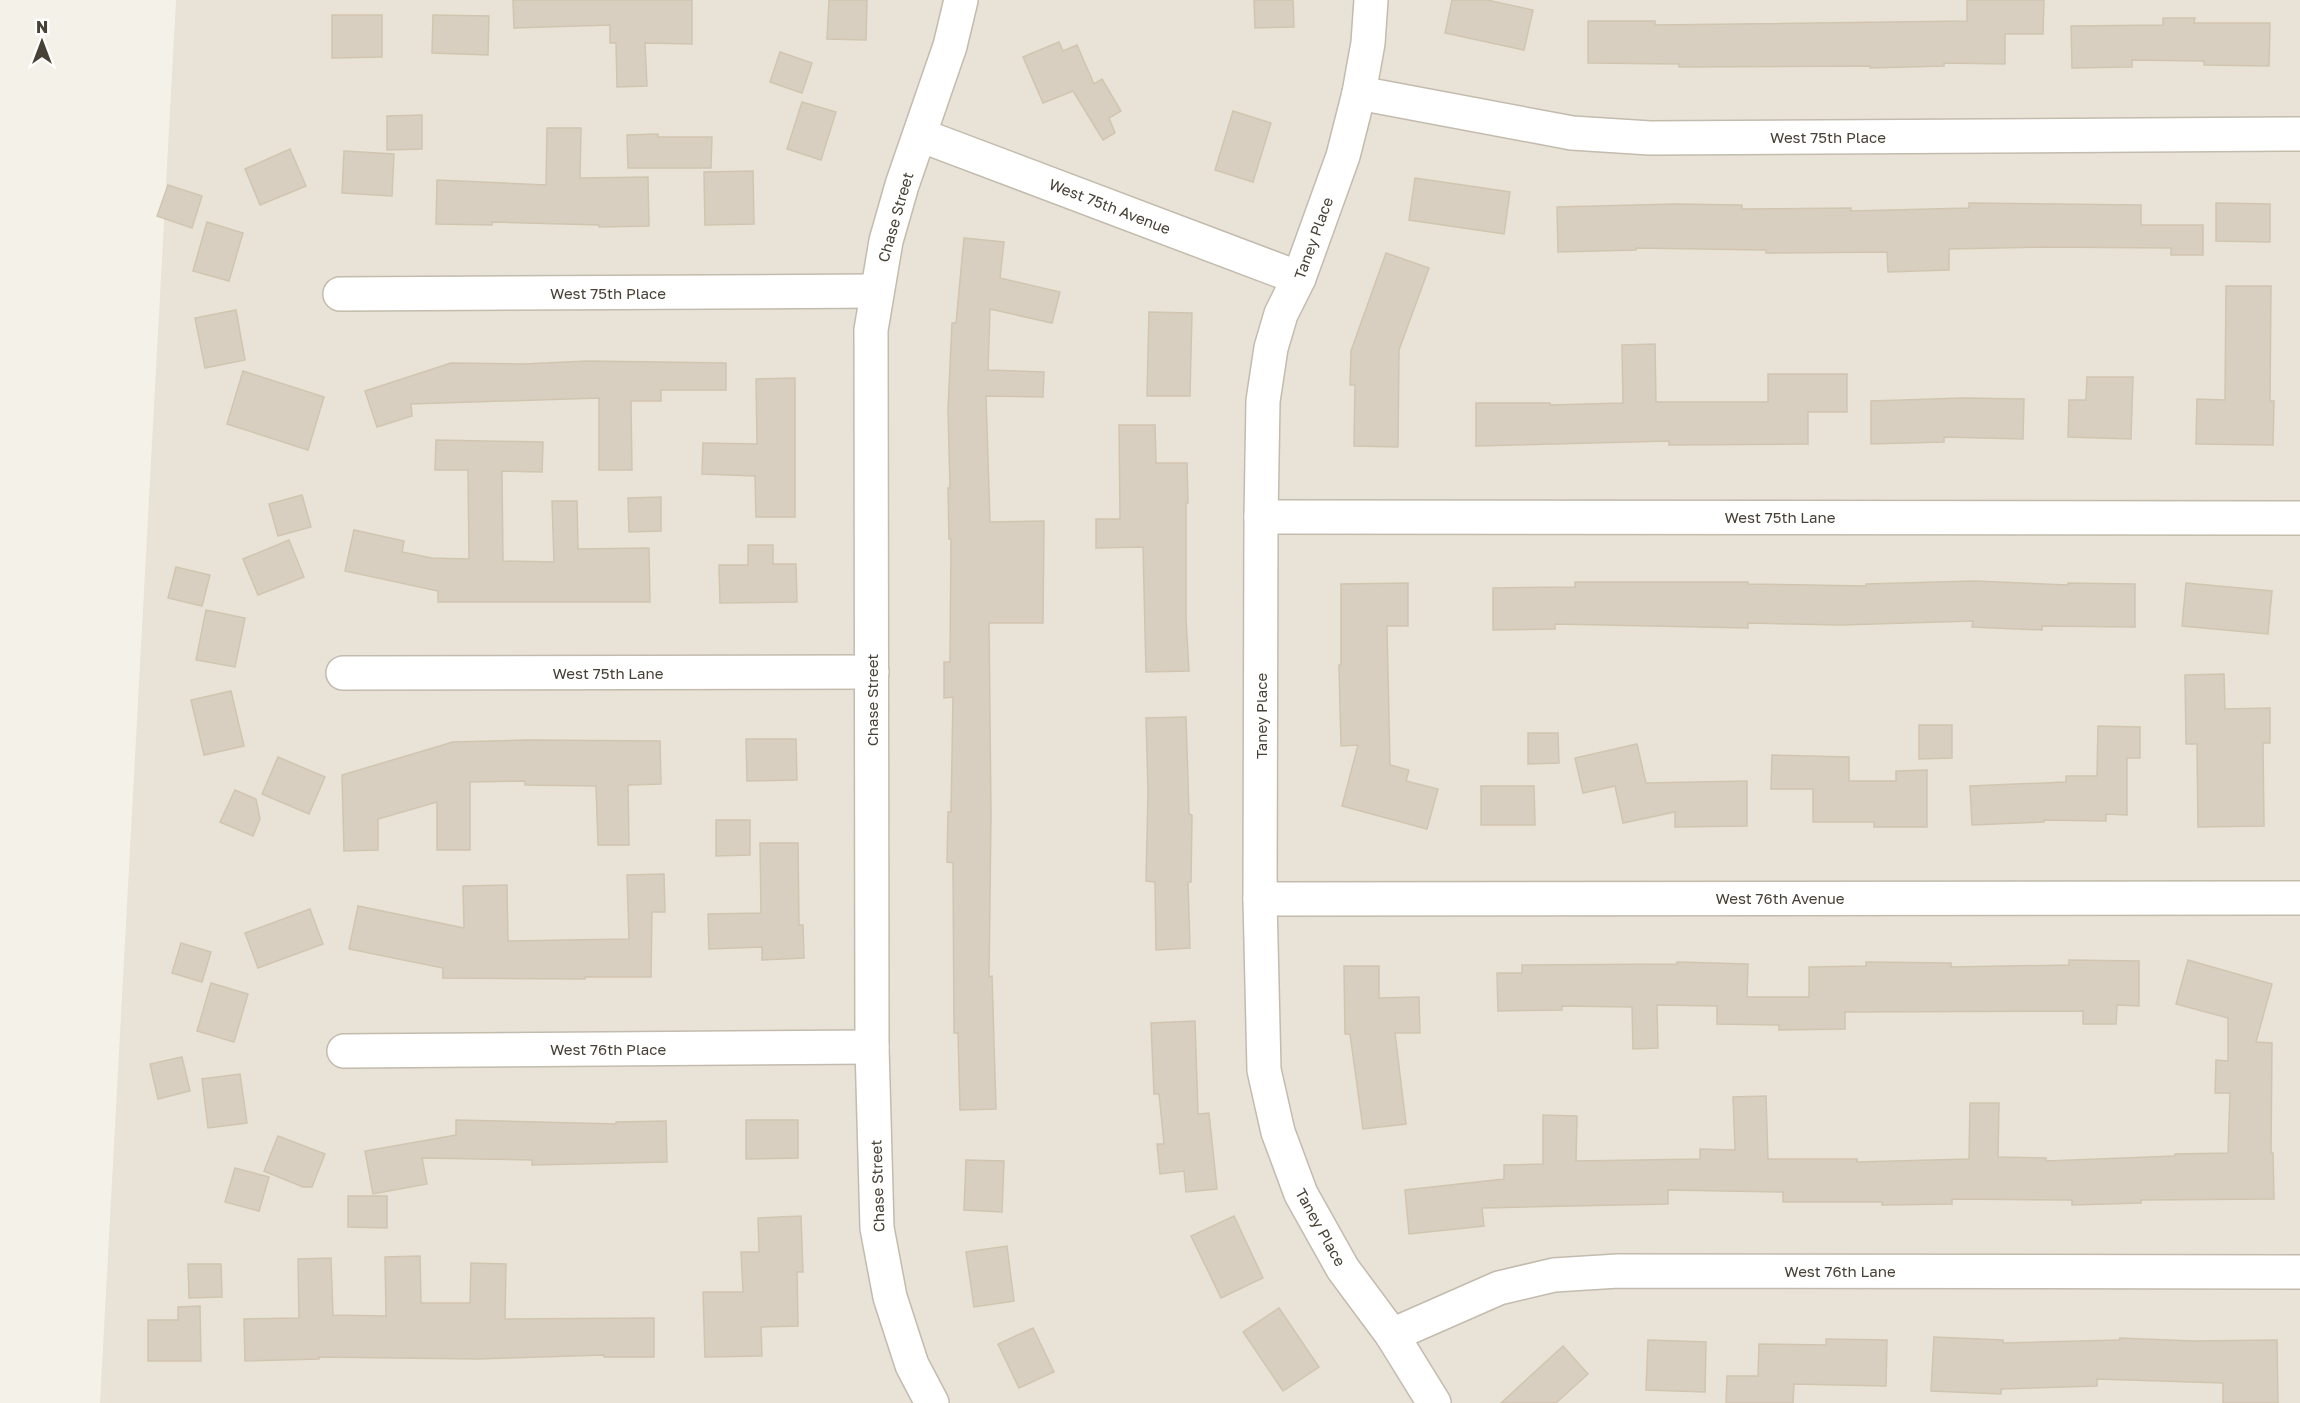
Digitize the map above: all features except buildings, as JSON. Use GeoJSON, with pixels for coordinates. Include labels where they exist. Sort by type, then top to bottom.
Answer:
{"type":"FeatureCollection","features":[{"type":"Feature","properties":{"kind":"street","name":"Chase Street"},"geometry":{"type":"LineString","coordinates":[[932,1403],[912,1365],[890,1297],[877,1228],[872,1047],[871,330],[886,241],[902,185],[950,46],[961,0]]}},
{"type":"Feature","properties":{"kind":"street","name":"Taney Place"},"geometry":{"type":"LineString","coordinates":[[1371,0],[1368,43],[1359,93],[1343,156],[1299,278],[1281,314],[1271,348],[1263,401],[1260,899],[1264,1070],[1278,1132],[1301,1194],[1343,1269],[1392,1335],[1434,1403]]}},
{"type":"Feature","properties":{"kind":"street","name":"West 75th Place"},"geometry":{"type":"LineString","coordinates":[[1359,93],[1572,133],[1605,137],[2300,134]]}},
{"type":"Feature","properties":{"kind":"street","name":"West 75th Avenue"},"geometry":{"type":"LineString","coordinates":[[920,135],[1299,278]]}},
{"type":"Feature","properties":{"kind":"street","name":"West 75th Place"},"geometry":{"type":"LineString","coordinates":[[340,294],[876,291]]}},
{"type":"Feature","properties":{"kind":"street","name":"West 75th Lane"},"geometry":{"type":"LineString","coordinates":[[1261,517],[2300,518]]}},
{"type":"Feature","properties":{"kind":"street","name":"West 75th Lane"},"geometry":{"type":"LineString","coordinates":[[343,674],[872,672]]}},
{"type":"Feature","properties":{"kind":"street","name":"West 76th Avenue"},"geometry":{"type":"LineString","coordinates":[[1260,899],[2300,898]]}},
{"type":"Feature","properties":{"kind":"street","name":"West 76th Place"},"geometry":{"type":"LineString","coordinates":[[344,1051],[872,1047]]}},
{"type":"Feature","properties":{"kind":"street","name":"West 76th Lane"},"geometry":{"type":"LineString","coordinates":[[1392,1335],[1499,1288],[1565,1275],[1618,1271],[2300,1272]]}},
{"type":"Feature","properties":{"kind":"shaded area"},"geometry":{"type":"Polygon","coordinates":[[[176,0],[2300,0],[2300,1403],[100,1403],[176,0]]]}}]}
